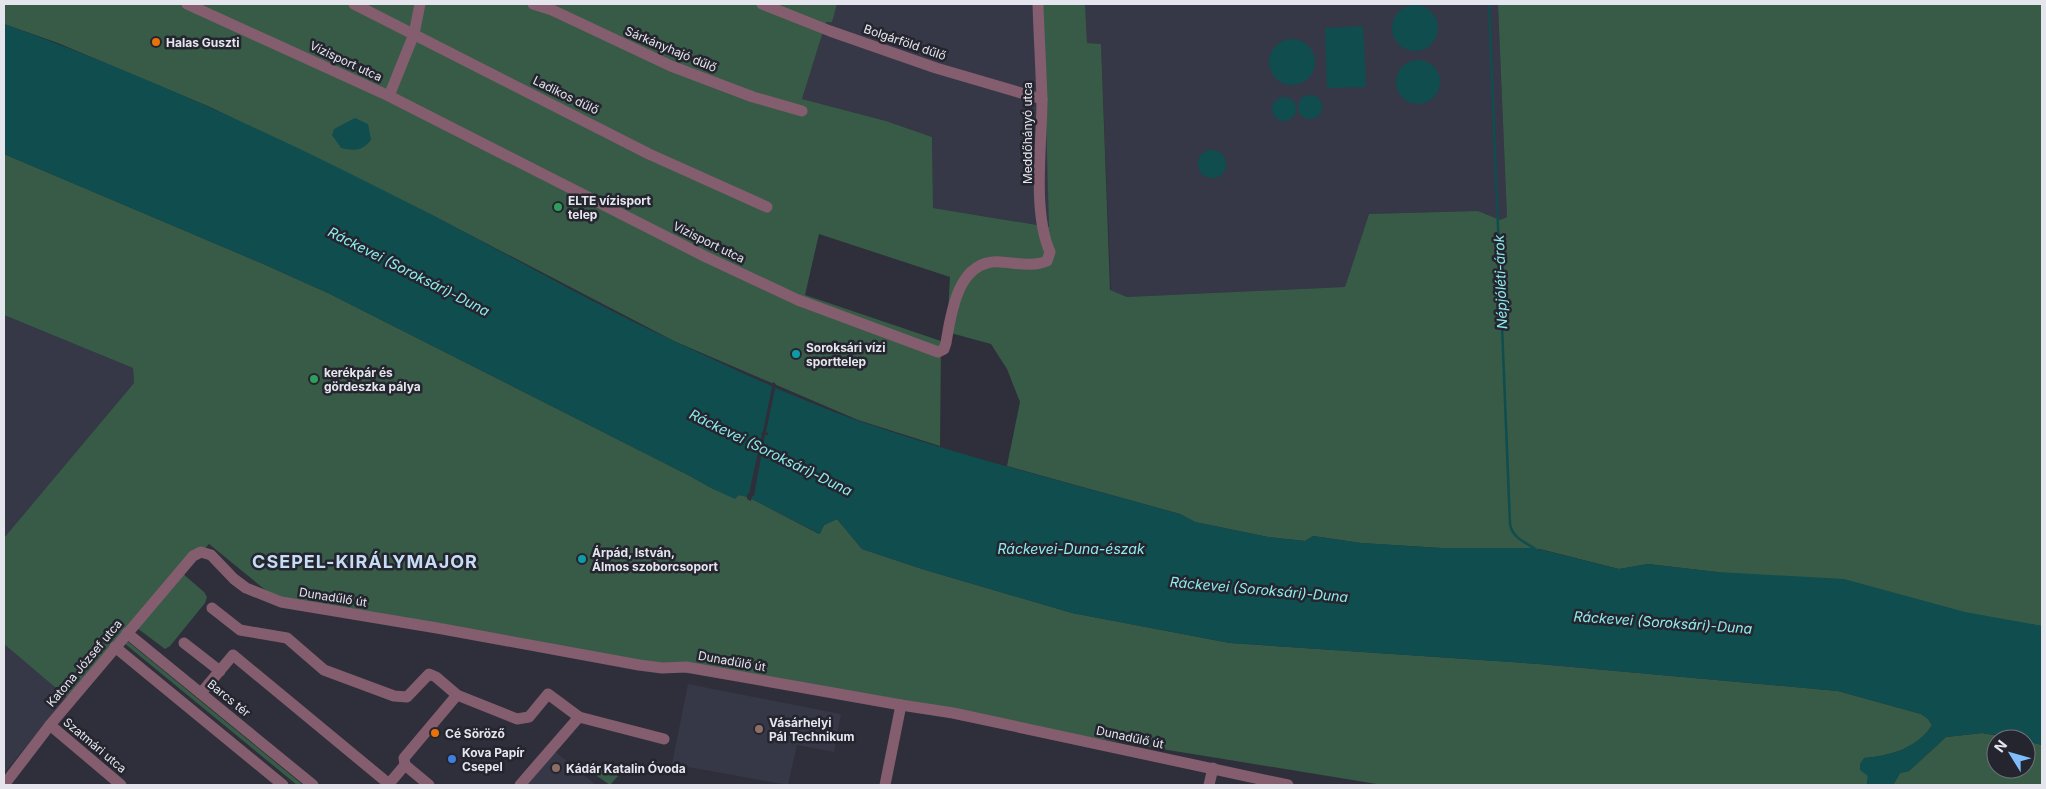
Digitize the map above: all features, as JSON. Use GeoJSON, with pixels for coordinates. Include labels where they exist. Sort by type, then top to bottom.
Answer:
{"type":"FeatureCollection","features":[{"type":"Feature","properties":{"kind":"street","name":"Vízisport utca"},"geometry":{"type":"LineString","coordinates":[[187,4],[390,96],[721,264],[798,300],[938,352],[944,349],[960,287],[970,273],[987,262],[1038,265],[1047,261]]}},
{"type":"Feature","properties":{"kind":"street","name":"Ladikos dűlő"},"geometry":{"type":"LineString","coordinates":[[354,4],[649,154],[767,207]]}},
{"type":"Feature","properties":{"kind":"street"},"geometry":{"type":"LineString","coordinates":[[390,96],[414,34],[420,4]]}},
{"type":"Feature","properties":{"kind":"street","name":"Sárkányhajó dűlő"},"geometry":{"type":"LineString","coordinates":[[533,4],[552,10],[671,66],[753,97],[802,111]]}},
{"type":"Feature","properties":{"kind":"street","name":"Bolgárföld dűlő"},"geometry":{"type":"LineString","coordinates":[[762,4],[830,31],[936,68],[1042,98]]}},
{"type":"Feature","properties":{"kind":"street","name":"Meddőhányó utca"},"geometry":{"type":"LineString","coordinates":[[1038,4],[1042,98],[1040,185],[1044,238],[1050,252],[1047,261]]}},
{"type":"Feature","properties":{"kind":"street","name":"Dunadűlő út"},"geometry":{"type":"LineString","coordinates":[[188,562],[197,553],[208,552],[234,579],[246,588],[280,602],[437,628],[639,665],[662,668],[681,666],[901,706],[953,713],[1288,785]]}},
{"type":"Feature","properties":{"kind":"street","name":"Katona József utca"},"geometry":{"type":"LineString","coordinates":[[4,785],[50,725],[188,562]]}},
{"type":"Feature","properties":{"kind":"street"},"geometry":{"type":"LineString","coordinates":[[212,608],[240,630],[286,638],[324,670],[394,696],[407,697],[429,674],[436,677],[457,695],[517,719],[529,717],[548,694],[579,717],[664,739]]}},
{"type":"Feature","properties":{"kind":"street","name":"Barcs tér"},"geometry":{"type":"LineString","coordinates":[[127,632],[313,785]]}},
{"type":"Feature","properties":{"kind":"street"},"geometry":{"type":"LineString","coordinates":[[184,643],[220,671]]}},
{"type":"Feature","properties":{"kind":"street"},"geometry":{"type":"LineString","coordinates":[[115,647],[283,785]]}},
{"type":"Feature","properties":{"kind":"street"},"geometry":{"type":"LineString","coordinates":[[201,693],[233,655],[388,784],[405,765]]}},
{"type":"Feature","properties":{"kind":"street"},"geometry":{"type":"LineString","coordinates":[[429,785],[405,765],[403,760],[405,754],[457,695]]}},
{"type":"Feature","properties":{"kind":"street"},"geometry":{"type":"LineString","coordinates":[[885,785],[901,706]]}},
{"type":"Feature","properties":{"kind":"street"},"geometry":{"type":"LineString","coordinates":[[520,785],[579,717]]}},
{"type":"Feature","properties":{"kind":"street","name":"Szatmári utca"},"geometry":{"type":"LineString","coordinates":[[50,725],[121,785]]}},
{"type":"Feature","properties":{"kind":"street"},"geometry":{"type":"LineString","coordinates":[[1209,785],[1213,768]]}},
{"type":"Feature","properties":{"kind":"shaded area"},"geometry":{"type":"Polygon","coordinates":[[[4,4],[837,4],[832,22],[826,22],[802,99],[886,121],[932,137],[933,208],[1049,227],[1043,4],[1085,4],[1087,43],[1101,44],[1110,290],[1127,297],[1345,287],[1369,214],[1478,211],[1500,220],[1507,217],[1498,4],[2042,4],[2042,626],[1717,572],[1648,564],[1619,569],[1540,549],[1441,548],[1361,543],[1313,536],[1305,541],[1268,537],[1195,522],[1180,514],[1007,466],[1020,402],[1007,369],[991,344],[947,332],[950,277],[819,234],[805,295],[941,341],[940,446],[858,420],[674,341],[430,214],[210,107],[58,43],[4,24],[4,4]]]}},
{"type":"Feature","properties":{"kind":"shaded area"},"geometry":{"type":"Polygon","coordinates":[[[837,4],[1043,4],[1050,227],[933,208],[932,137],[886,121],[802,99],[826,22],[832,22],[837,4]]]}},
{"type":"Feature","properties":{"kind":"shaded area"},"geometry":{"type":"Polygon","coordinates":[[[1085,4],[1498,4],[1507,217],[1500,220],[1478,211],[1369,214],[1345,287],[1127,297],[1111,291],[1101,44],[1087,43],[1085,4]]]}},
{"type":"Feature","properties":{"kind":"shaded area"},"geometry":{"type":"Polygon","coordinates":[[[4,154],[328,293],[713,489],[748,497],[819,534],[824,525],[837,519],[862,549],[922,569],[1072,613],[1230,643],[1539,664],[1838,691],[1921,714],[1932,725],[1919,740],[1903,749],[1893,753],[1864,758],[1868,776],[1867,785],[1383,785],[285,606],[209,544],[182,573],[204,592],[207,597],[205,603],[170,646],[165,649],[137,628],[69,699],[4,644],[4,538],[134,383],[133,368],[4,315],[4,154]]]}},
{"type":"Feature","properties":{"kind":"shaded area"},"geometry":{"type":"Polygon","coordinates":[[[4,315],[133,368],[134,383],[4,538],[4,315]]]}},
{"type":"Feature","properties":{"kind":"shaded area"},"geometry":{"type":"Polygon","coordinates":[[[126,640],[303,785],[297,785],[124,643],[126,640]]]}},
{"type":"Feature","properties":{"kind":"shaded area"},"geometry":{"type":"Polygon","coordinates":[[[4,644],[67,697],[4,773],[4,644]]]}},
{"type":"Feature","properties":{"kind":"shaded area","name":"Vásárhelyi Pál Technikum"},"geometry":{"type":"Polygon","coordinates":[[[688,684],[841,714],[834,752],[797,745],[788,785],[672,764],[688,684]]]}},
{"type":"Feature","properties":{"kind":"shaded area"},"geometry":{"type":"Polygon","coordinates":[[[1986,734],[1986,779],[2036,779],[2036,744],[2042,745],[2042,785],[1893,785],[1900,773],[1909,771],[1946,737],[1986,734]]]}},
{"type":"Feature","properties":{"kind":"shaded area","name":"Kádár Katalin Óvoda"},"geometry":{"type":"Polygon","coordinates":[[[553,750],[596,785],[524,785],[553,750]]]}},
{"type":"Feature","properties":{"kind":"shaded area"},"geometry":{"type":"Polygon","coordinates":[[[603,763],[618,776],[610,785],[594,774],[603,763]]]}},
{"type":"Feature","properties":{"kind":"water"},"geometry":{"type":"Polygon","coordinates":[[[1415,5],[1428,9],[1434,15],[1438,28],[1434,41],[1428,47],[1415,51],[1402,47],[1396,41],[1392,28],[1396,15],[1402,9],[1415,5]]]}},
{"type":"Feature","properties":{"kind":"water","name":"Ráckevei-Duna-észak"},"geometry":{"type":"Polygon","coordinates":[[[4,24],[59,44],[221,112],[327,162],[432,215],[614,312],[744,374],[836,413],[938,447],[1180,514],[1195,522],[1268,537],[1305,541],[1313,536],[1361,543],[1441,548],[1534,548],[1619,569],[1648,564],[1717,572],[1844,579],[1965,612],[2042,626],[2042,745],[2036,744],[2036,729],[1986,729],[1986,734],[1946,737],[1909,771],[1900,773],[1893,785],[1867,785],[1868,776],[1860,770],[1860,764],[1864,758],[1893,753],[1911,745],[1919,740],[1932,725],[1928,719],[1921,714],[1838,691],[1539,664],[1230,643],[1072,613],[922,569],[862,549],[837,519],[824,525],[820,534],[748,497],[739,495],[735,499],[328,293],[4,154],[4,24]]]}},
{"type":"Feature","properties":{"kind":"water"},"geometry":{"type":"Polygon","coordinates":[[[1363,26],[1366,87],[1327,88],[1325,28],[1363,26]]]}},
{"type":"Feature","properties":{"kind":"water"},"geometry":{"type":"Polygon","coordinates":[[[1287,39],[1297,39],[1311,49],[1315,62],[1311,75],[1305,81],[1297,85],[1287,85],[1273,75],[1269,67],[1269,57],[1279,43],[1287,39]]]}},
{"type":"Feature","properties":{"kind":"water"},"geometry":{"type":"Polygon","coordinates":[[[1422,60],[1434,66],[1439,73],[1439,91],[1434,98],[1427,103],[1414,104],[1406,101],[1399,94],[1396,78],[1399,70],[1406,63],[1422,60]]]}},
{"type":"Feature","properties":{"kind":"water"},"geometry":{"type":"Polygon","coordinates":[[[1310,95],[1318,99],[1322,107],[1318,115],[1310,119],[1302,115],[1298,107],[1302,99],[1310,95]]]}},
{"type":"Feature","properties":{"kind":"water"},"geometry":{"type":"Polygon","coordinates":[[[1284,97],[1292,101],[1296,109],[1292,117],[1284,121],[1276,117],[1272,109],[1276,101],[1284,97]]]}},
{"type":"Feature","properties":{"kind":"water"},"geometry":{"type":"Polygon","coordinates":[[[355,118],[368,124],[371,140],[358,149],[341,148],[332,135],[334,129],[355,118]]]}},
{"type":"Feature","properties":{"kind":"water"},"geometry":{"type":"Polygon","coordinates":[[[1212,150],[1222,154],[1226,164],[1222,174],[1212,178],[1202,174],[1198,164],[1202,154],[1212,150]]]}},
{"type":"Feature","properties":{"kind":"pier"},"geometry":{"type":"Polygon","coordinates":[[[773,382],[776,384],[766,432],[768,435],[765,435],[754,496],[752,496],[751,501],[747,499],[747,495],[749,493],[773,382]]]}},
{"type":"Feature","properties":{"kind":"waterway","name":"Népjóléti-árok"},"geometry":{"type":"LineString","coordinates":[[1489,4],[1510,524],[1516,536],[1534,548]]}},
{"type":"Feature","properties":{"kind":"place","name":"Halas Guszti"},"geometry":{"type":"Point","coordinates":[156,42]}},
{"type":"Feature","properties":{"kind":"place","name":"ELTE vízisport telep"},"geometry":{"type":"Point","coordinates":[558,207]}},
{"type":"Feature","properties":{"kind":"place","name":"Soroksári vízi sporttelep"},"geometry":{"type":"Point","coordinates":[796,354]}},
{"type":"Feature","properties":{"kind":"place","name":"kerékpár és gördeszka pálya"},"geometry":{"type":"Point","coordinates":[314,379]}},
{"type":"Feature","properties":{"kind":"place","name":"Árpád, István, Álmos szoborcsoport"},"geometry":{"type":"Point","coordinates":[582,559]}},
{"type":"Feature","properties":{"kind":"place","name":"Vásárhelyi Pál Technikum"},"geometry":{"type":"Point","coordinates":[759,729]}},
{"type":"Feature","properties":{"kind":"place","name":"Cé Söröző"},"geometry":{"type":"Point","coordinates":[435,733]}},
{"type":"Feature","properties":{"kind":"place","name":"Kova Papír Csepel"},"geometry":{"type":"Point","coordinates":[452,759]}},
{"type":"Feature","properties":{"kind":"place","name":"Kádár Katalin Óvoda"},"geometry":{"type":"Point","coordinates":[556,768]}},
{"type":"Feature","properties":{"kind":"district","name":"CSEPEL-KIRÁLYMAJOR"},"geometry":{"type":"Point","coordinates":[365,561]}},
{"type":"Feature","properties":{"kind":"water label","name":"Ráckevei (Soroksári)-Duna"},"geometry":{"type":"Point","coordinates":[409,271]}},
{"type":"Feature","properties":{"kind":"water label","name":"Ráckevei (Soroksári)-Duna"},"geometry":{"type":"Point","coordinates":[771,452]}},
{"type":"Feature","properties":{"kind":"water label","name":"Ráckevei (Soroksári)-Duna"},"geometry":{"type":"Point","coordinates":[1259,589]}},
{"type":"Feature","properties":{"kind":"water label","name":"Ráckevei (Soroksári)-Duna"},"geometry":{"type":"Point","coordinates":[1663,622]}}]}
